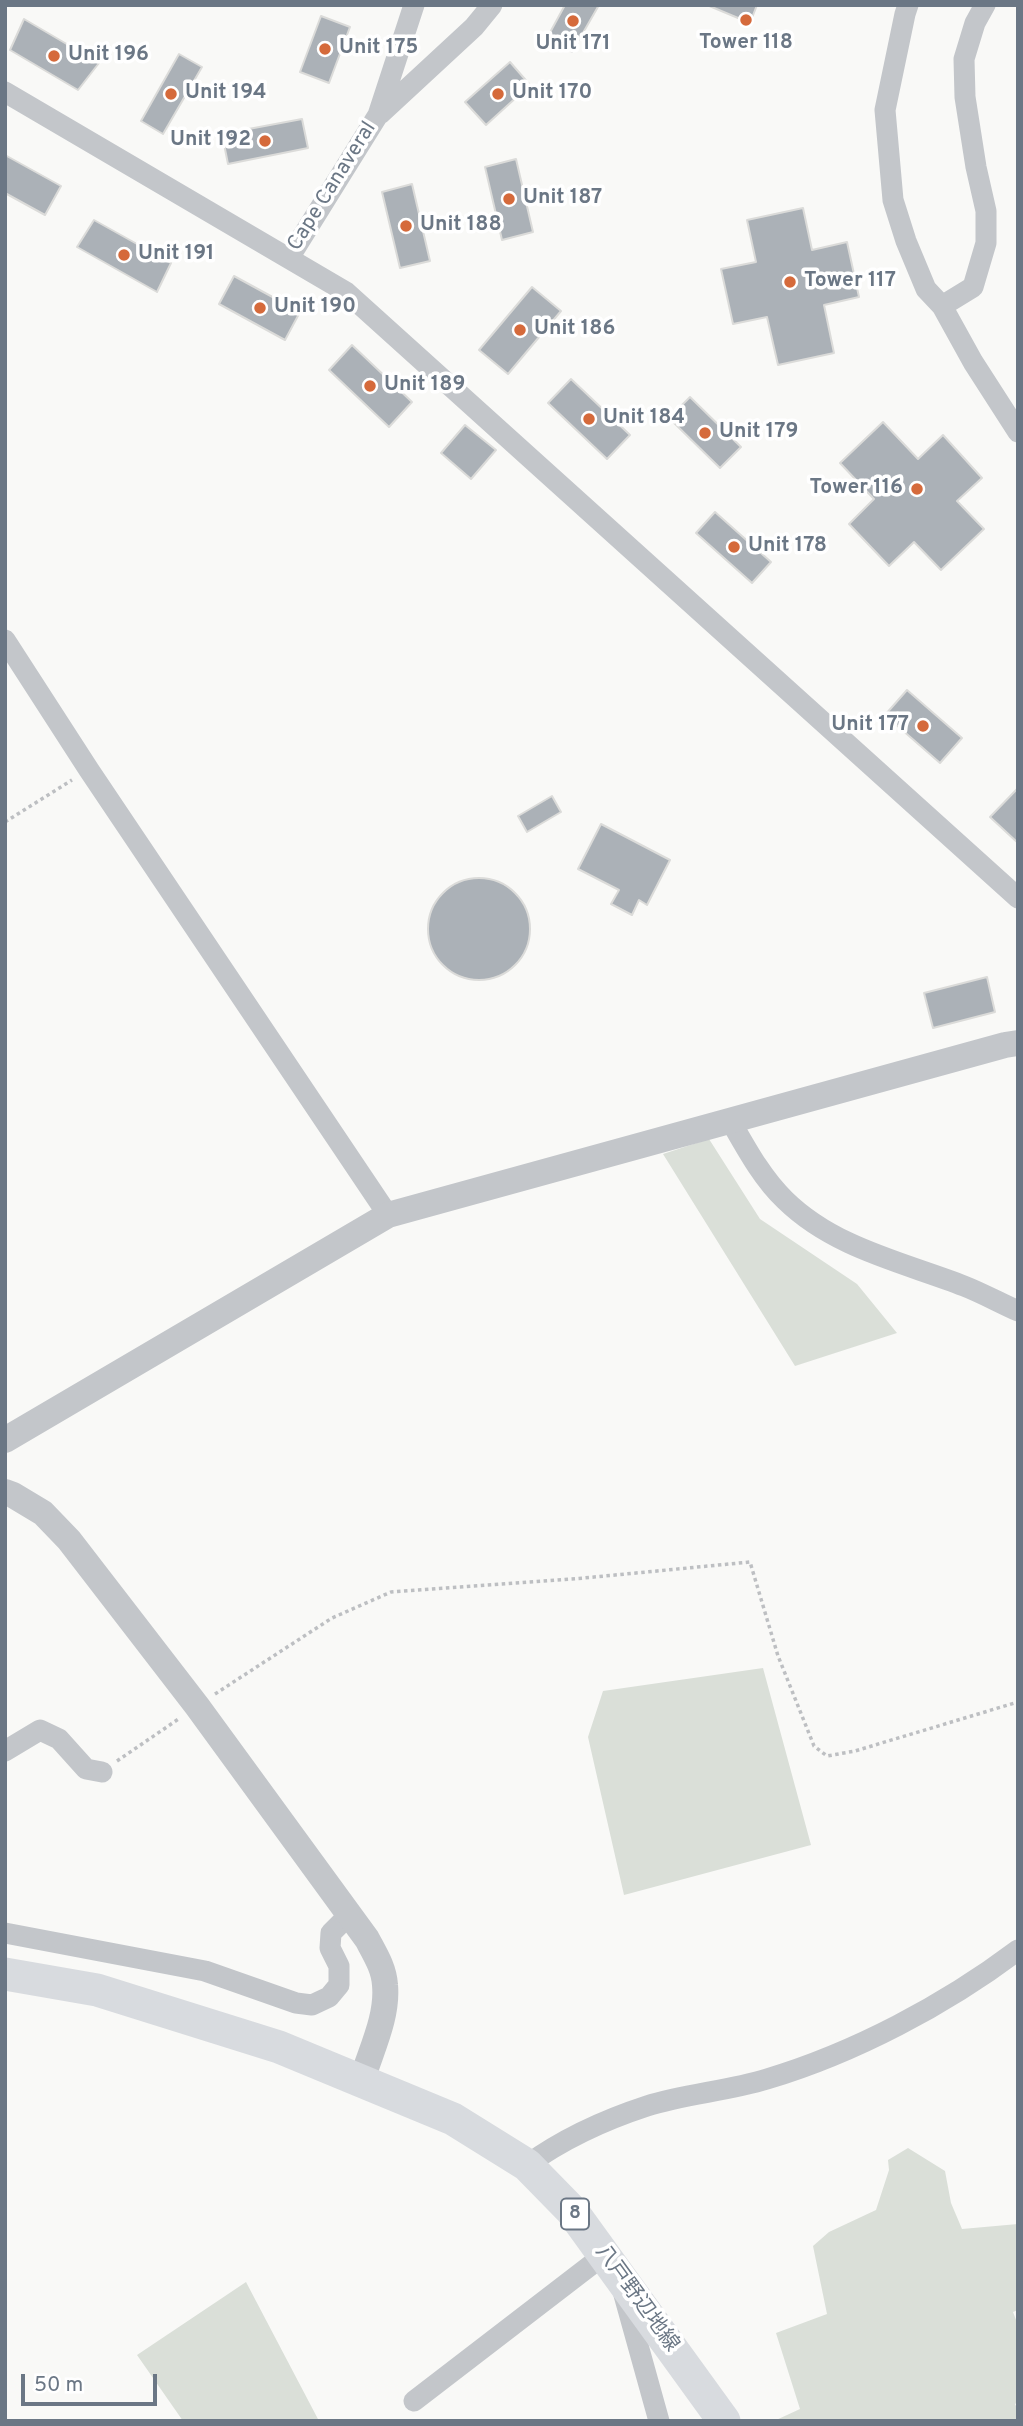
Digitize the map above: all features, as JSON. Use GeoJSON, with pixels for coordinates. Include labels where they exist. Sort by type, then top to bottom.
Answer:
{"type":"FeatureCollection","features":[{"type":"Feature","properties":{"kind":"main road","name":"8"},"geometry":{"type":"LineString","coordinates":[[5,1974],[97,1990],[279,2047],[362,2080]]}},
{"type":"Feature","properties":{"kind":"main road","name":"八戸野辺地線"},"geometry":{"type":"LineString","coordinates":[[362,2080],[453,2119],[527,2165],[572,2211],[724,2421]]}},
{"type":"Feature","properties":{"kind":"street","name":"Cape Canaveral"},"geometry":{"type":"LineString","coordinates":[[289,258],[378,115],[414,5]]}},
{"type":"Feature","properties":{"kind":"street","name":"Cape Canaveral"},"geometry":{"type":"LineString","coordinates":[[378,115],[474,27],[492,5]]}},
{"type":"Feature","properties":{"kind":"street"},"geometry":{"type":"LineString","coordinates":[[908,5],[885,110],[893,200],[905,241],[926,289],[942,306],[973,362],[1018,432]]}},
{"type":"Feature","properties":{"kind":"street"},"geometry":{"type":"LineString","coordinates":[[942,306],[973,287],[986,243],[986,211],[965,97],[964,59],[975,23],[985,5]]}},
{"type":"Feature","properties":{"kind":"street"},"geometry":{"type":"LineString","coordinates":[[5,92],[346,292],[1018,898]]}},
{"type":"Feature","properties":{"kind":"street"},"geometry":{"type":"LineString","coordinates":[[5,640],[89,770],[388,1214]]}},
{"type":"Feature","properties":{"kind":"street"},"geometry":{"type":"LineString","coordinates":[[5,1440],[388,1214],[1018,1043]]}},
{"type":"Feature","properties":{"kind":"street"},"geometry":{"type":"LineString","coordinates":[[730,1120],[753,1160],[785,1200],[824,1230],[864,1251],[964,1286],[1018,1311]]}},
{"type":"Feature","properties":{"kind":"street"},"geometry":{"type":"LineString","coordinates":[[5,1492],[43,1513],[69,1540],[197,1706],[350,1914],[379,1961],[385,1985],[382,2018],[362,2080]]}},
{"type":"Feature","properties":{"kind":"street"},"geometry":{"type":"LineString","coordinates":[[5,1751],[40,1730],[59,1739],[86,1769],[102,1772]]}},
{"type":"Feature","properties":{"kind":"street"},"geometry":{"type":"LineString","coordinates":[[5,1933],[205,1971],[296,2003],[312,2005],[329,1997],[339,1985],[339,1966],[330,1948],[331,1933],[350,1914]]}},
{"type":"Feature","properties":{"kind":"street"},"geometry":{"type":"LineString","coordinates":[[527,2165],[553,2146],[648,2106],[767,2079],[838,2053],[958,1992],[1018,1950]]}},
{"type":"Feature","properties":{"kind":"street"},"geometry":{"type":"LineString","coordinates":[[414,2401],[611,2265],[658,2420]]}},
{"type":"Feature","properties":{"kind":"path"},"geometry":{"type":"LineString","coordinates":[[5,822],[89,770]]}},
{"type":"Feature","properties":{"kind":"path"},"geometry":{"type":"LineString","coordinates":[[102,1772],[332,1618],[391,1591],[559,1580],[750,1562],[778,1656],[814,1746],[827,1756],[855,1751],[1018,1702]]}},
{"type":"Feature","properties":{"kind":"shaded area"},"geometry":{"type":"Polygon","coordinates":[[[709,1139],[760,1219],[857,1284],[897,1333],[795,1366],[663,1154],[709,1139]]]}},
{"type":"Feature","properties":{"kind":"shaded area"},"geometry":{"type":"Polygon","coordinates":[[[763,1668],[811,1845],[624,1895],[588,1737],[603,1691],[763,1668]]]}},
{"type":"Feature","properties":{"kind":"shaded area"},"geometry":{"type":"Polygon","coordinates":[[[908,2148],[945,2171],[951,2203],[962,2229],[1018,2224],[1018,2310],[1013,2312],[1018,2325],[1018,2402],[1015,2404],[1018,2421],[774,2421],[800,2409],[776,2333],[827,2314],[813,2246],[829,2232],[876,2210],[889,2170],[888,2160],[908,2148]]]}},
{"type":"Feature","properties":{"kind":"shaded area"},"geometry":{"type":"Polygon","coordinates":[[[246,2282],[319,2421],[183,2421],[137,2355],[246,2282]]]}},
{"type":"Feature","properties":{"kind":"building","name":"Unit 171"},"geometry":{"type":"Polygon","coordinates":[[[565,5],[599,5],[572,52],[547,38],[565,5]]]}},
{"type":"Feature","properties":{"kind":"building","name":"Tower 118"},"geometry":{"type":"Polygon","coordinates":[[[707,5],[757,5],[750,23],[707,5]]]}},
{"type":"Feature","properties":{"kind":"building","name":"Unit 175"},"geometry":{"type":"Polygon","coordinates":[[[321,16],[350,27],[329,83],[300,72],[321,16]]]}},
{"type":"Feature","properties":{"kind":"building","name":"Unit 196"},"geometry":{"type":"Polygon","coordinates":[[[24,19],[99,63],[78,90],[10,50],[24,19]]]}},
{"type":"Feature","properties":{"kind":"building","name":"Unit 194"},"geometry":{"type":"Polygon","coordinates":[[[179,54],[202,67],[163,134],[141,121],[179,54]]]}},
{"type":"Feature","properties":{"kind":"building","name":"Unit 170"},"geometry":{"type":"Polygon","coordinates":[[[510,62],[530,85],[486,125],[465,102],[510,62]]]}},
{"type":"Feature","properties":{"kind":"building","name":"Unit 192"},"geometry":{"type":"Polygon","coordinates":[[[302,119],[308,148],[228,164],[222,134],[302,119]]]}},
{"type":"Feature","properties":{"kind":"building"},"geometry":{"type":"Polygon","coordinates":[[[5,155],[61,186],[45,215],[5,193],[5,155]]]}},
{"type":"Feature","properties":{"kind":"building","name":"Unit 187"},"geometry":{"type":"Polygon","coordinates":[[[516,159],[533,232],[502,240],[485,167],[516,159]]]}},
{"type":"Feature","properties":{"kind":"building","name":"Unit 188"},"geometry":{"type":"Polygon","coordinates":[[[412,184],[430,261],[400,268],[382,192],[412,184]]]}},
{"type":"Feature","properties":{"kind":"building","name":"Tower 117"},"geometry":{"type":"Polygon","coordinates":[[[803,208],[812,250],[847,242],[859,297],[824,305],[834,353],[778,365],[767,317],[733,324],[721,269],[756,262],[747,220],[803,208]]]}},
{"type":"Feature","properties":{"kind":"building","name":"Unit 191"},"geometry":{"type":"Polygon","coordinates":[[[94,220],[171,263],[157,292],[77,247],[94,220]]]}},
{"type":"Feature","properties":{"kind":"building","name":"Unit 190"},"geometry":{"type":"Polygon","coordinates":[[[234,276],[300,312],[285,340],[219,304],[234,276]]]}},
{"type":"Feature","properties":{"kind":"building","name":"Unit 186"},"geometry":{"type":"Polygon","coordinates":[[[532,287],[561,311],[508,374],[479,350],[532,287]]]}},
{"type":"Feature","properties":{"kind":"building","name":"Unit 189"},"geometry":{"type":"Polygon","coordinates":[[[352,345],[412,402],[389,427],[329,370],[352,345]]]}},
{"type":"Feature","properties":{"kind":"building","name":"Unit 184"},"geometry":{"type":"Polygon","coordinates":[[[571,379],[630,435],[607,459],[548,403],[571,379]]]}},
{"type":"Feature","properties":{"kind":"building","name":"Unit 179"},"geometry":{"type":"Polygon","coordinates":[[[690,397],[741,447],[720,468],[669,418],[690,397]]]}},
{"type":"Feature","properties":{"kind":"building","name":"Tower 116"},"geometry":{"type":"Polygon","coordinates":[[[883,422],[918,459],[943,435],[982,478],[957,501],[984,529],[941,570],[914,542],[889,566],[849,524],[874,499],[840,463],[883,422]]]}},
{"type":"Feature","properties":{"kind":"building"},"geometry":{"type":"Polygon","coordinates":[[[465,425],[496,450],[471,479],[441,453],[465,425]]]}},
{"type":"Feature","properties":{"kind":"building","name":"Unit 178"},"geometry":{"type":"Polygon","coordinates":[[[715,512],[771,562],[752,583],[696,533],[715,512]]]}},
{"type":"Feature","properties":{"kind":"building","name":"Unit 177"},"geometry":{"type":"Polygon","coordinates":[[[907,690],[962,738],[940,763],[885,715],[907,690]]]}},
{"type":"Feature","properties":{"kind":"building"},"geometry":{"type":"Polygon","coordinates":[[[1018,788],[1018,843],[990,817],[1018,788]]]}},
{"type":"Feature","properties":{"kind":"building"},"geometry":{"type":"Polygon","coordinates":[[[552,796],[561,812],[527,832],[518,816],[552,796]]]}},
{"type":"Feature","properties":{"kind":"building"},"geometry":{"type":"Polygon","coordinates":[[[601,824],[670,860],[647,905],[639,900],[632,915],[611,904],[619,890],[578,869],[601,824]]]}},
{"type":"Feature","properties":{"kind":"building"},"geometry":{"type":"Polygon","coordinates":[[[479,878],[499,882],[515,893],[526,909],[530,929],[526,949],[515,965],[499,976],[479,980],[459,976],[443,965],[432,949],[428,929],[432,909],[443,893],[459,882],[479,878]]]}},
{"type":"Feature","properties":{"kind":"building"},"geometry":{"type":"Polygon","coordinates":[[[987,977],[995,1012],[933,1028],[924,993],[987,977]]]}},
{"type":"Feature","properties":{"kind":"place","name":"Tower 118"},"geometry":{"type":"Point","coordinates":[746,20]}},
{"type":"Feature","properties":{"kind":"place","name":"Unit 171"},"geometry":{"type":"Point","coordinates":[573,21]}},
{"type":"Feature","properties":{"kind":"place","name":"Unit 175"},"geometry":{"type":"Point","coordinates":[325,49]}},
{"type":"Feature","properties":{"kind":"place","name":"Unit 196"},"geometry":{"type":"Point","coordinates":[54,56]}},
{"type":"Feature","properties":{"kind":"place","name":"Unit 194"},"geometry":{"type":"Point","coordinates":[171,94]}},
{"type":"Feature","properties":{"kind":"place","name":"Unit 170"},"geometry":{"type":"Point","coordinates":[498,94]}},
{"type":"Feature","properties":{"kind":"place","name":"Unit 192"},"geometry":{"type":"Point","coordinates":[265,141]}},
{"type":"Feature","properties":{"kind":"place","name":"Unit 187"},"geometry":{"type":"Point","coordinates":[509,199]}},
{"type":"Feature","properties":{"kind":"place","name":"Unit 188"},"geometry":{"type":"Point","coordinates":[406,226]}},
{"type":"Feature","properties":{"kind":"place","name":"Unit 191"},"geometry":{"type":"Point","coordinates":[124,255]}},
{"type":"Feature","properties":{"kind":"place","name":"Tower 117"},"geometry":{"type":"Point","coordinates":[790,282]}},
{"type":"Feature","properties":{"kind":"place","name":"Unit 190"},"geometry":{"type":"Point","coordinates":[260,308]}},
{"type":"Feature","properties":{"kind":"place","name":"Unit 186"},"geometry":{"type":"Point","coordinates":[520,330]}},
{"type":"Feature","properties":{"kind":"place","name":"Unit 189"},"geometry":{"type":"Point","coordinates":[370,386]}},
{"type":"Feature","properties":{"kind":"place","name":"Unit 184"},"geometry":{"type":"Point","coordinates":[589,419]}},
{"type":"Feature","properties":{"kind":"place","name":"Unit 179"},"geometry":{"type":"Point","coordinates":[705,433]}},
{"type":"Feature","properties":{"kind":"place","name":"Tower 116"},"geometry":{"type":"Point","coordinates":[917,489]}},
{"type":"Feature","properties":{"kind":"place","name":"Unit 178"},"geometry":{"type":"Point","coordinates":[734,547]}},
{"type":"Feature","properties":{"kind":"place","name":"Unit 177"},"geometry":{"type":"Point","coordinates":[923,726]}}]}
